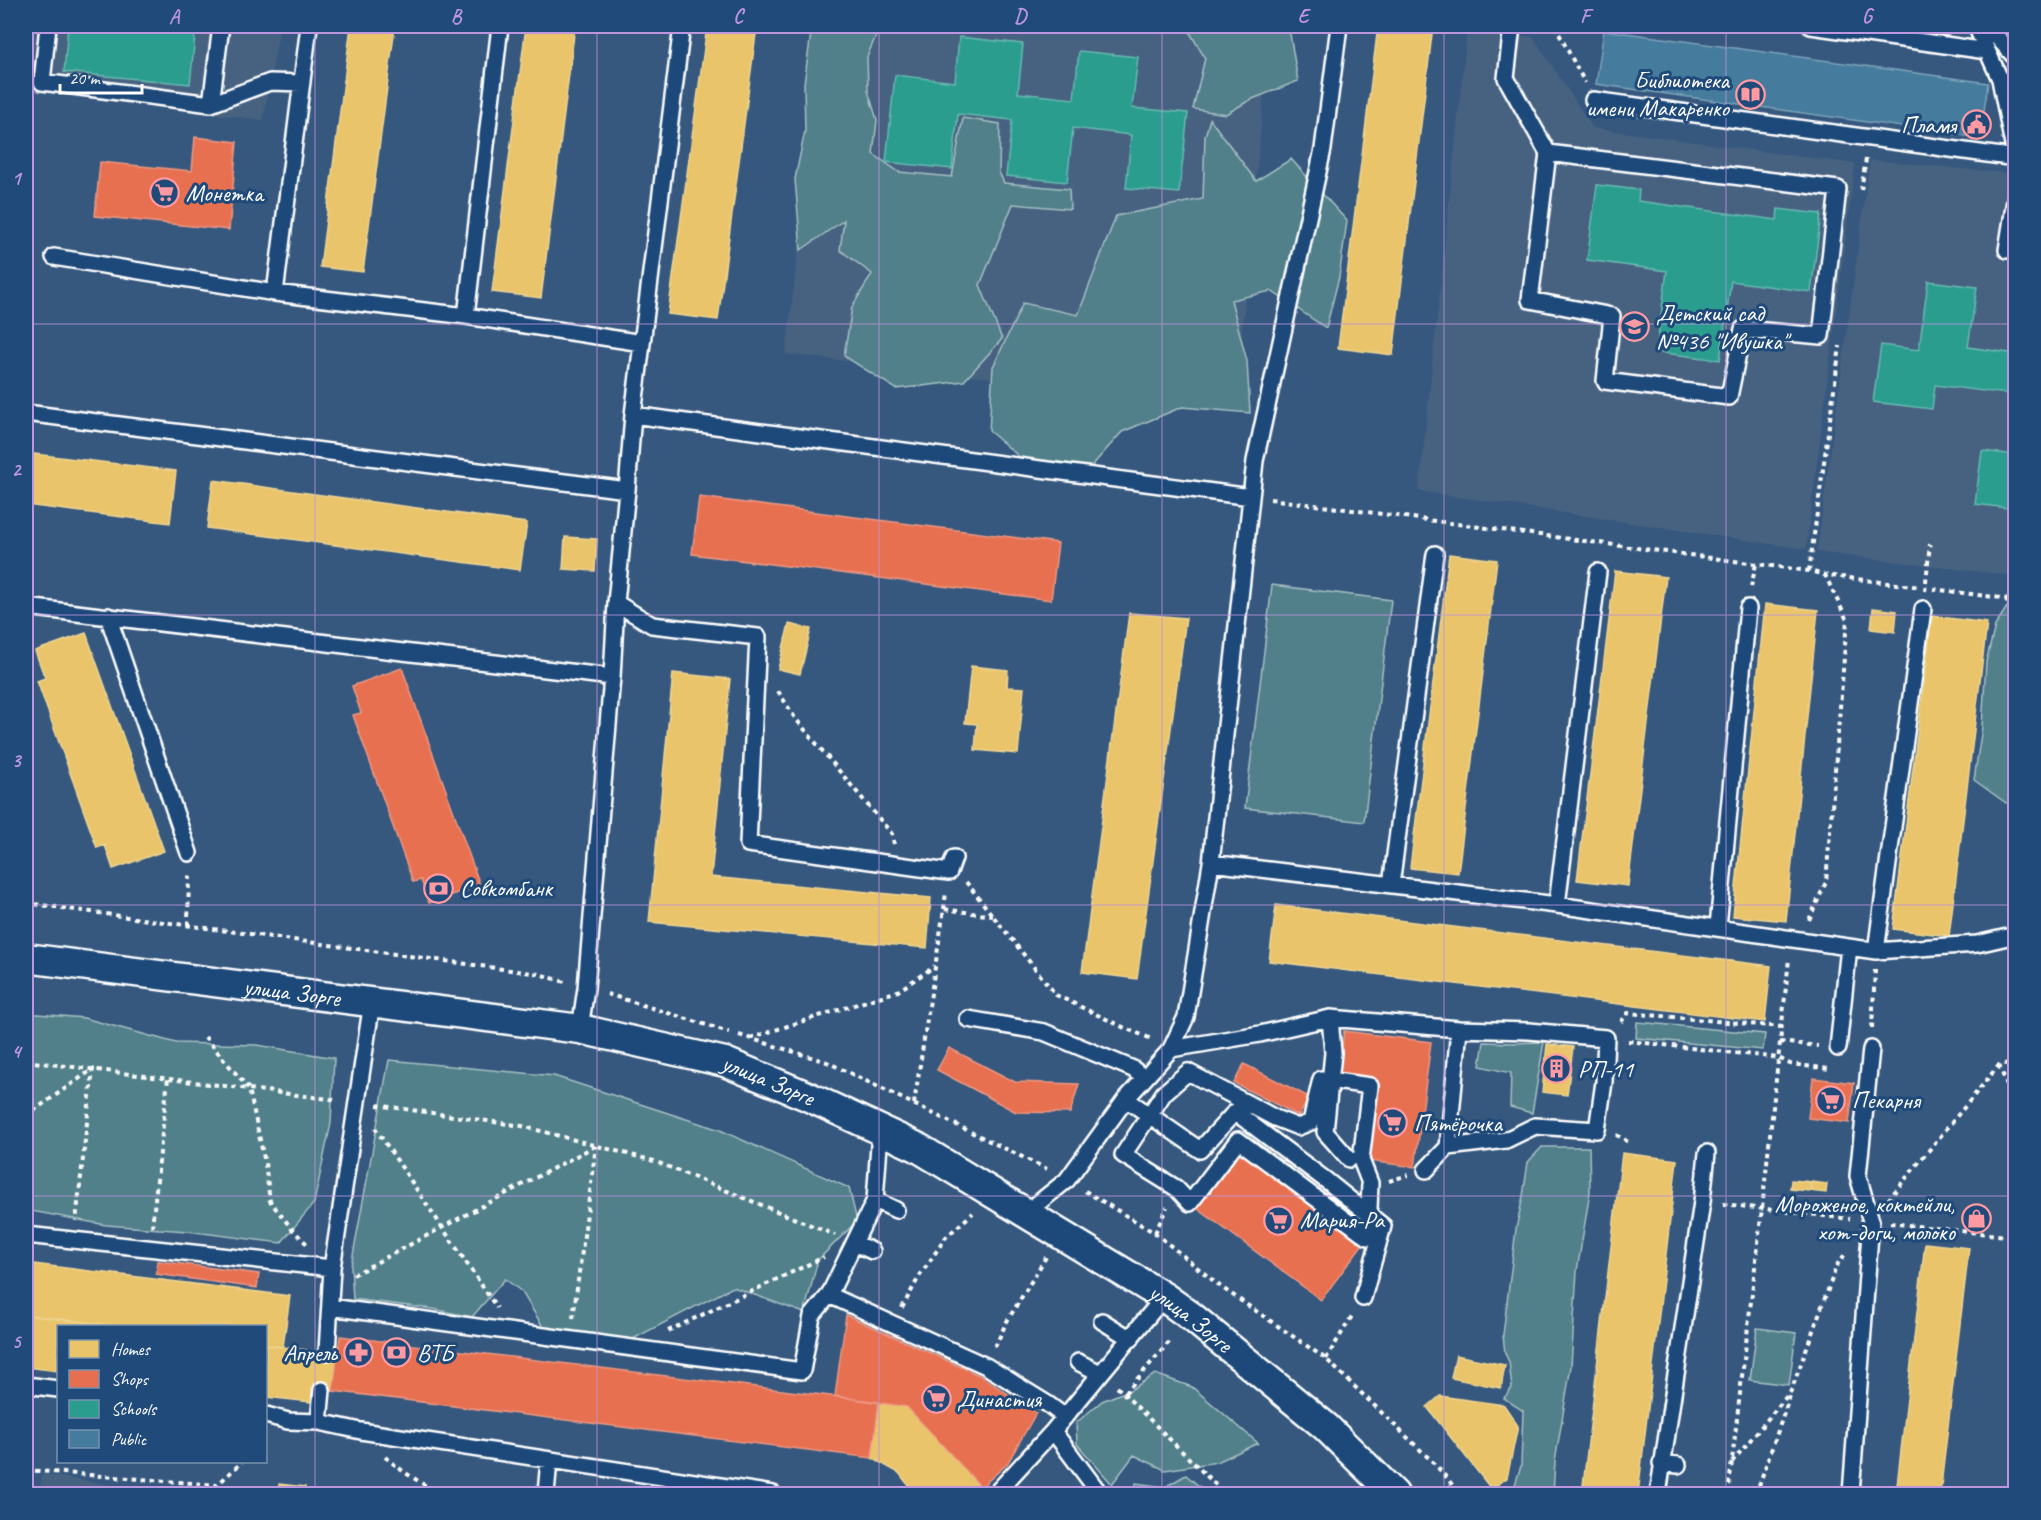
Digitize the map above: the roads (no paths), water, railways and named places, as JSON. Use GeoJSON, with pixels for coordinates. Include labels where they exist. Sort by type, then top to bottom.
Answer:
{"type":"FeatureCollection","features":[{"type":"Feature","properties":{"kind":"street","name":"улица Зорге"},"geometry":{"type":"LineString","coordinates":[[26,958],[580,1029],[725,1062],[917,1146],[1164,1297],[1192,1317],[1326,1427],[1394,1494]]}},
{"type":"Feature","properties":{"kind":"lane"},"geometry":{"type":"LineString","coordinates":[[48,26],[42,82],[211,104],[270,82],[302,83]]}},
{"type":"Feature","properties":{"kind":"lane"},"geometry":{"type":"LineString","coordinates":[[211,104],[221,26]]}},
{"type":"Feature","properties":{"kind":"lane"},"geometry":{"type":"LineString","coordinates":[[275,293],[309,26]]}},
{"type":"Feature","properties":{"kind":"lane"},"geometry":{"type":"LineString","coordinates":[[466,316],[500,26]]}},
{"type":"Feature","properties":{"kind":"lane"},"geometry":{"type":"LineString","coordinates":[[580,1029],[586,988],[633,416],[682,26]]}},
{"type":"Feature","properties":{"kind":"lane"},"geometry":{"type":"LineString","coordinates":[[1027,1212],[1067,1180],[1126,1099],[1171,1049],[1186,1017],[1211,863],[1255,461],[1323,149],[1339,26]]}},
{"type":"Feature","properties":{"kind":"lane"},"geometry":{"type":"LineString","coordinates":[[1512,26],[1506,78],[1548,153],[1530,300],[1612,316],[1605,381],[1730,397],[1743,329],[1821,336],[1838,189],[1548,153]]}},
{"type":"Feature","properties":{"kind":"lane"},"geometry":{"type":"LineString","coordinates":[[1811,26],[1987,51]]}},
{"type":"Feature","properties":{"kind":"lane"},"geometry":{"type":"LineString","coordinates":[[1593,100],[2015,158],[2000,79],[1976,26]]}},
{"type":"Feature","properties":{"kind":"lane"},"geometry":{"type":"LineString","coordinates":[[1987,26],[2016,58]]}},
{"type":"Feature","properties":{"kind":"lane"},"geometry":{"type":"LineString","coordinates":[[2007,250],[2016,194]]}},
{"type":"Feature","properties":{"kind":"lane"},"geometry":{"type":"LineString","coordinates":[[54,257],[275,293],[466,316],[642,343]]}},
{"type":"Feature","properties":{"kind":"lane"},"geometry":{"type":"LineString","coordinates":[[26,413],[627,490]]}},
{"type":"Feature","properties":{"kind":"lane"},"geometry":{"type":"LineString","coordinates":[[633,416],[1251,497]]}},
{"type":"Feature","properties":{"kind":"lane"},"geometry":{"type":"LineString","coordinates":[[1391,885],[1435,554]]}},
{"type":"Feature","properties":{"kind":"lane"},"geometry":{"type":"LineString","coordinates":[[1557,904],[1598,572]]}},
{"type":"Feature","properties":{"kind":"lane"},"geometry":{"type":"LineString","coordinates":[[616,603],[652,625],[758,638],[748,844],[900,865],[954,868]]}},
{"type":"Feature","properties":{"kind":"lane"},"geometry":{"type":"LineString","coordinates":[[26,607],[612,677]]}},
{"type":"Feature","properties":{"kind":"lane"},"geometry":{"type":"LineString","coordinates":[[1718,927],[1748,608]]}},
{"type":"Feature","properties":{"kind":"lane"},"geometry":{"type":"LineString","coordinates":[[1876,951],[1923,609]]}},
{"type":"Feature","properties":{"kind":"lane"},"geometry":{"type":"LineString","coordinates":[[108,616],[189,853]]}},
{"type":"Feature","properties":{"kind":"lane"},"geometry":{"type":"LineString","coordinates":[[1211,863],[1557,904],[1876,951],[1977,944],[2016,935]]}},
{"type":"Feature","properties":{"kind":"lane"},"geometry":{"type":"LineString","coordinates":[[1838,1048],[1849,947]]}},
{"type":"Feature","properties":{"kind":"lane"},"geometry":{"type":"LineString","coordinates":[[327,1352],[332,1268],[372,1002]]}},
{"type":"Feature","properties":{"kind":"lane"},"geometry":{"type":"LineString","coordinates":[[1171,1049],[1260,1034],[1330,1018],[1606,1038],[1604,1082],[1597,1130],[1535,1126],[1506,1140],[1448,1148],[1426,1170]]}},
{"type":"Feature","properties":{"kind":"lane"},"geometry":{"type":"LineString","coordinates":[[1330,1018],[1333,1053],[1325,1132],[1349,1159]]}},
{"type":"Feature","properties":{"kind":"lane"},"geometry":{"type":"LineString","coordinates":[[968,1019],[1044,1032],[1133,1069],[1144,1078]]}},
{"type":"Feature","properties":{"kind":"lane"},"geometry":{"type":"LineString","coordinates":[[1448,1148],[1459,1029]]}},
{"type":"Feature","properties":{"kind":"lane"},"geometry":{"type":"LineString","coordinates":[[1851,1494],[1871,1221],[1858,1176],[1871,1049]]}},
{"type":"Feature","properties":{"kind":"lane"},"geometry":{"type":"LineString","coordinates":[[1188,1072],[1275,1118],[1298,1127],[1311,1122],[1321,1079],[1330,1081],[1370,1086],[1361,1160],[1370,1183],[1368,1237],[1238,1140],[1190,1203],[1176,1188],[1123,1155],[1164,1093],[1188,1072]]}},
{"type":"Feature","properties":{"kind":"lane"},"geometry":{"type":"LineString","coordinates":[[1126,1099],[1200,1150],[1235,1112],[1383,1226],[1364,1298]]}},
{"type":"Feature","properties":{"kind":"lane"},"geometry":{"type":"LineString","coordinates":[[330,1307],[802,1371],[812,1316],[829,1295],[874,1200],[880,1131]]}},
{"type":"Feature","properties":{"kind":"lane"},"geometry":{"type":"LineString","coordinates":[[1658,1494],[1702,1202],[1707,1153]]}},
{"type":"Feature","properties":{"kind":"lane"},"geometry":{"type":"LineString","coordinates":[[874,1200],[896,1210]]}},
{"type":"Feature","properties":{"kind":"lane"},"geometry":{"type":"LineString","coordinates":[[26,1235],[332,1268]]}},
{"type":"Feature","properties":{"kind":"lane"},"geometry":{"type":"LineString","coordinates":[[854,1243],[872,1251]]}},
{"type":"Feature","properties":{"kind":"lane"},"geometry":{"type":"LineString","coordinates":[[829,1295],[986,1366],[1065,1417]]}},
{"type":"Feature","properties":{"kind":"lane"},"geometry":{"type":"LineString","coordinates":[[995,1494],[1053,1431],[1164,1297]]}},
{"type":"Feature","properties":{"kind":"lane"},"geometry":{"type":"LineString","coordinates":[[1102,1321],[1131,1339]]}},
{"type":"Feature","properties":{"kind":"lane"},"geometry":{"type":"LineString","coordinates":[[1078,1362],[1101,1373]]}},
{"type":"Feature","properties":{"kind":"lane"},"geometry":{"type":"LineString","coordinates":[[26,1385],[57,1389]]}},
{"type":"Feature","properties":{"kind":"lane"},"geometry":{"type":"LineString","coordinates":[[319,1422],[322,1390]]}},
{"type":"Feature","properties":{"kind":"lane"},"geometry":{"type":"LineString","coordinates":[[267,1415],[773,1494]]}},
{"type":"Feature","properties":{"kind":"lane"},"geometry":{"type":"LineString","coordinates":[[1053,1431],[1100,1494]]}},
{"type":"Feature","properties":{"kind":"lane"},"geometry":{"type":"LineString","coordinates":[[546,1494],[549,1460]]}},
{"type":"Feature","properties":{"kind":"lane"},"geometry":{"type":"LineString","coordinates":[[1661,1463],[1678,1465]]}},
{"type":"Feature","properties":{"kind":"place","name":"Библиотека имени Макаренко"},"geometry":{"type":"Point","coordinates":[1750,94]}},
{"type":"Feature","properties":{"kind":"place","name":"Пламя"},"geometry":{"type":"Point","coordinates":[1977,125]}},
{"type":"Feature","properties":{"kind":"place","name":"Монетка"},"geometry":{"type":"Point","coordinates":[165,193]}},
{"type":"Feature","properties":{"kind":"place","name":"Детский сад №436 \"Ивушка\""},"geometry":{"type":"Point","coordinates":[1635,327]}},
{"type":"Feature","properties":{"kind":"place","name":"Совкомбанк"},"geometry":{"type":"Point","coordinates":[439,888]}},
{"type":"Feature","properties":{"kind":"place","name":"РП-11"},"geometry":{"type":"Point","coordinates":[1557,1069]}},
{"type":"Feature","properties":{"kind":"place","name":"Пекарня"},"geometry":{"type":"Point","coordinates":[1831,1100]}},
{"type":"Feature","properties":{"kind":"place","name":"Пятёрочка"},"geometry":{"type":"Point","coordinates":[1393,1123]}},
{"type":"Feature","properties":{"kind":"place","name":"Мороженое, коктейли, хот-доги, молоко"},"geometry":{"type":"Point","coordinates":[1976,1218]}},
{"type":"Feature","properties":{"kind":"place","name":"Мария-Ра"},"geometry":{"type":"Point","coordinates":[1279,1220]}},
{"type":"Feature","properties":{"kind":"place","name":"Апрель"},"geometry":{"type":"Point","coordinates":[358,1353]}},
{"type":"Feature","properties":{"kind":"place","name":"ВТБ"},"geometry":{"type":"Point","coordinates":[396,1353]}},
{"type":"Feature","properties":{"kind":"place","name":"Династия"},"geometry":{"type":"Point","coordinates":[936,1399]}}]}
